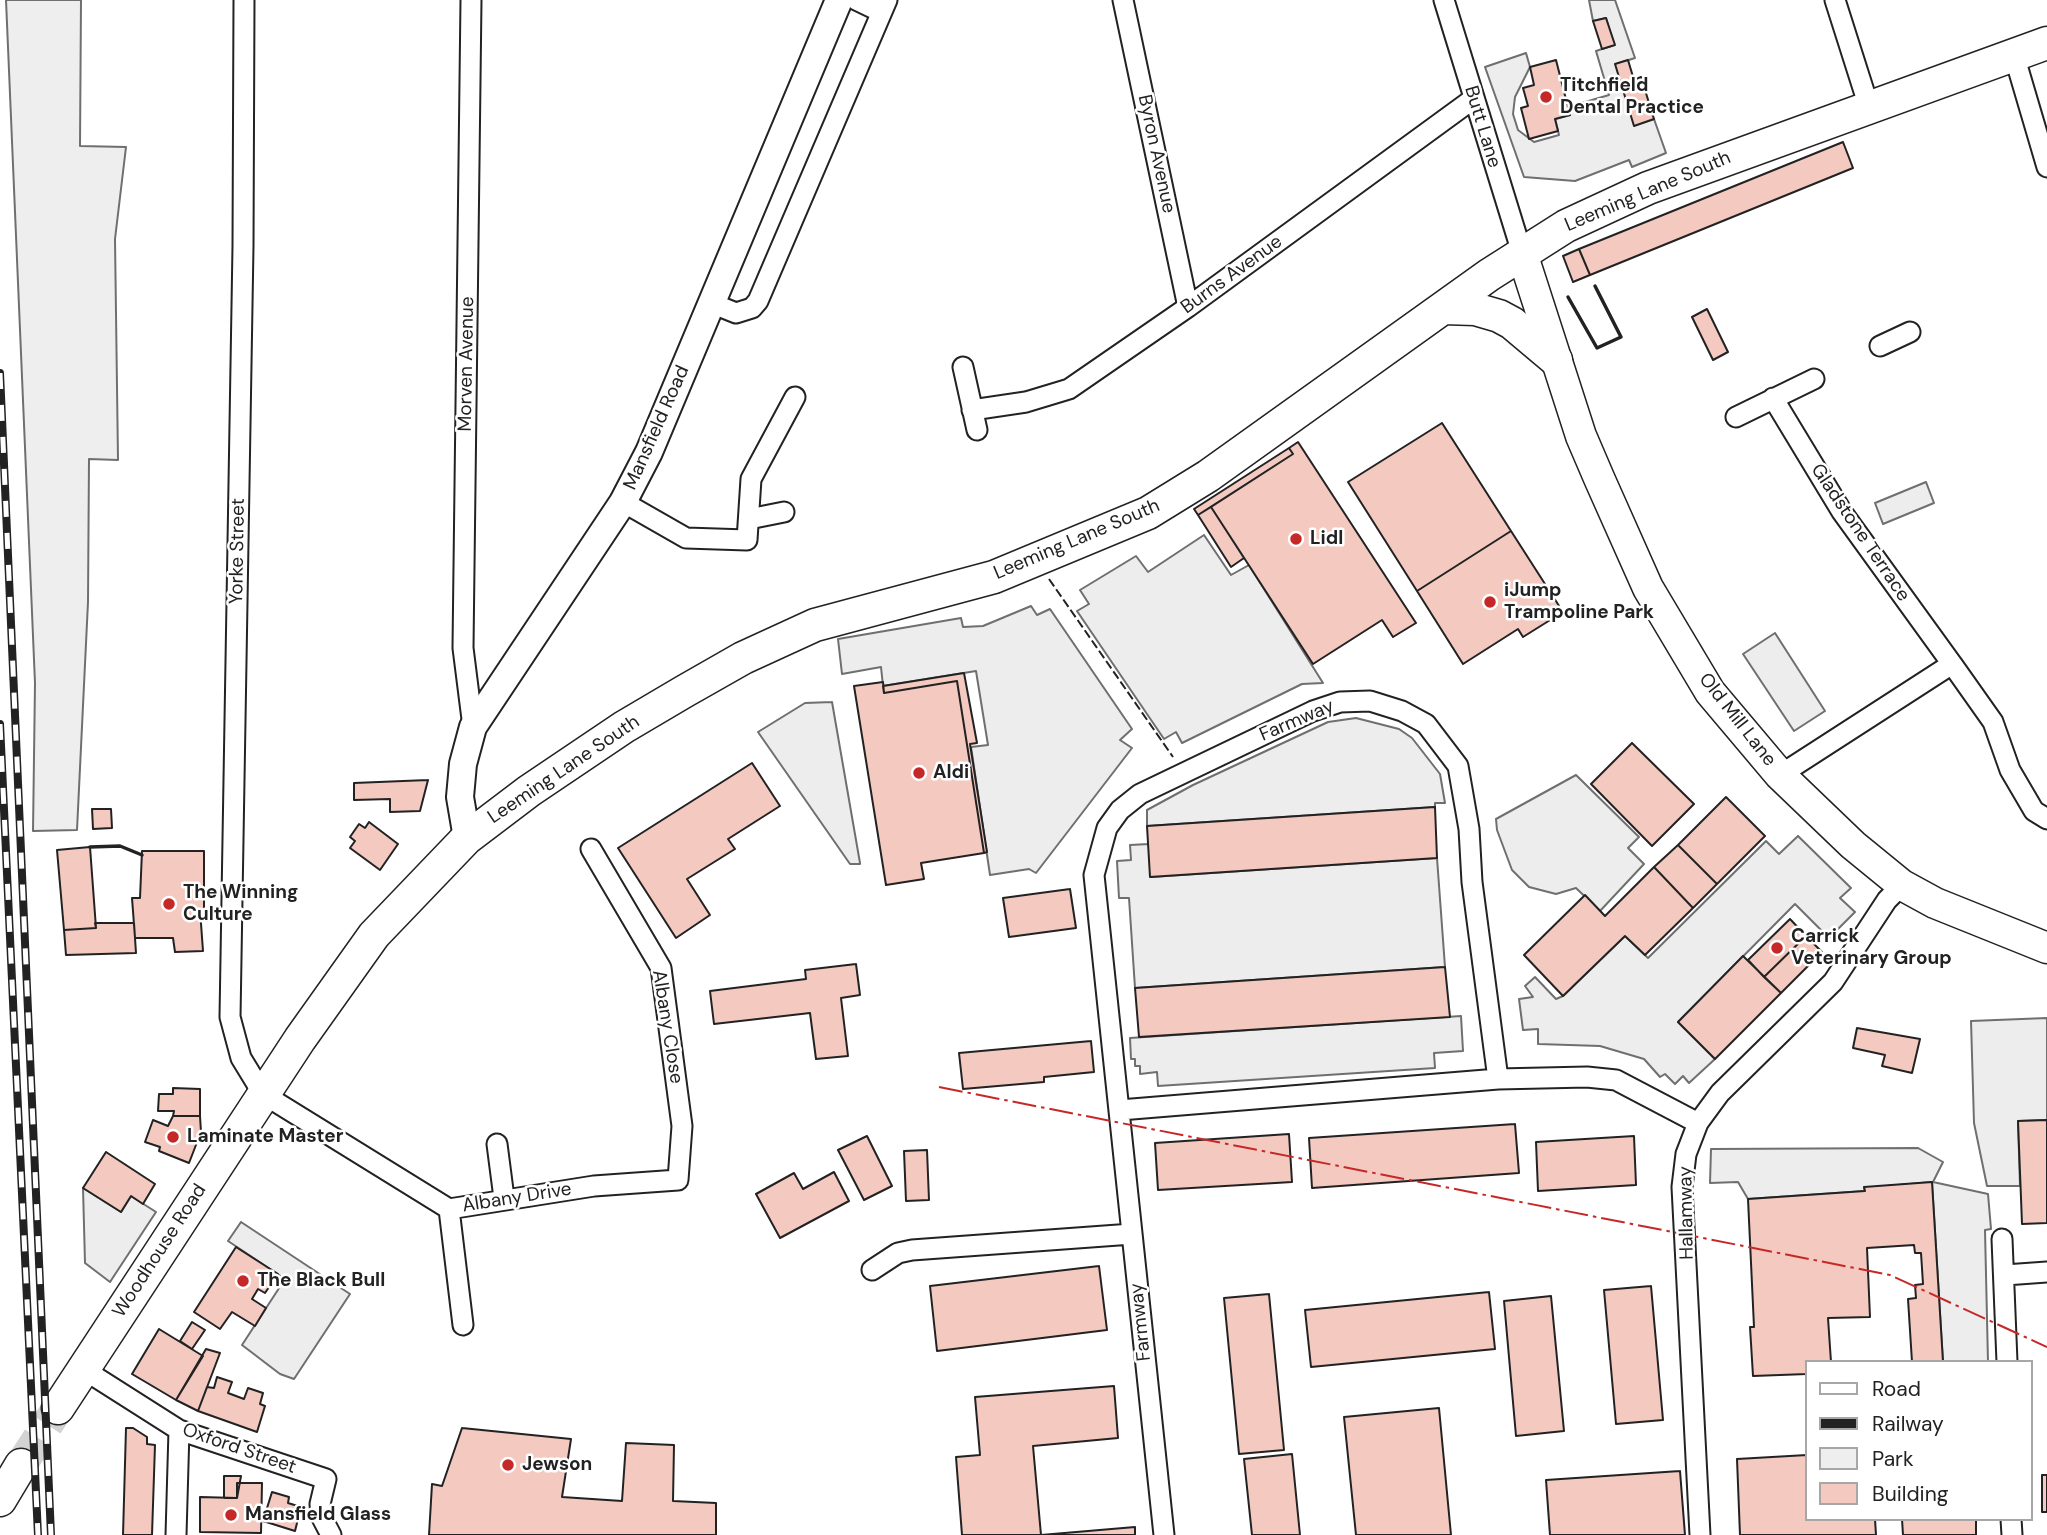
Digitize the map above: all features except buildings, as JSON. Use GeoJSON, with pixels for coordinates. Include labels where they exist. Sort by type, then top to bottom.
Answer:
{"type":"FeatureCollection","features":[{"type":"Feature","properties":{"kind":"highway","name":"Leeming Lane South"},"geometry":{"type":"LineString","coordinates":[[263,1094],[374,935],[467,838],[529,791],[624,727],[743,658],[815,625],[994,577],[1148,513],[1208,476],[1552,233],[1648,188],[2047,43]]}},
{"type":"Feature","properties":{"kind":"highway"},"geometry":{"type":"LineString","coordinates":[[1444,309],[1475,309],[1499,316],[1512,323],[1556,360]]}},
{"type":"Feature","properties":{"kind":"highway","name":"Woodhouse Road"},"geometry":{"type":"LineString","coordinates":[[58,1408],[263,1094]]}},
{"type":"Feature","properties":{"kind":"highway"},"geometry":{"type":"LineString","coordinates":[[0,1500],[21,1465]]}},
{"type":"Feature","properties":{"kind":"main road","name":"Mansfield Road"},"geometry":{"type":"LineString","coordinates":[[467,838],[460,797],[463,764],[473,727],[623,502],[649,452],[838,0]]}},
{"type":"Feature","properties":{"kind":"main road","name":"Old Mill Lane"},"geometry":{"type":"LineString","coordinates":[[1522,253],[1581,436],[1648,589],[1710,692],[1780,775],[1853,845],[1902,885],[1935,903],[2047,948]]}},
{"type":"Feature","properties":{"kind":"street","name":"Yorke Street"},"geometry":{"type":"LineString","coordinates":[[244,0],[243,246],[230,1017],[241,1058],[263,1094]]}},
{"type":"Feature","properties":{"kind":"street","name":"Morven Avenue"},"geometry":{"type":"LineString","coordinates":[[471,0],[463,649],[473,727]]}},
{"type":"Feature","properties":{"kind":"street"},"geometry":{"type":"LineString","coordinates":[[711,303],[736,313],[752,308],[758,300],[884,6],[856,0]]}},
{"type":"Feature","properties":{"kind":"street","name":"Byron Avenue"},"geometry":{"type":"LineString","coordinates":[[1123,0],[1188,307]]}},
{"type":"Feature","properties":{"kind":"street","name":"Butt Lane"},"geometry":{"type":"LineString","coordinates":[[1444,0],[1522,253]]}},
{"type":"Feature","properties":{"kind":"street"},"geometry":{"type":"LineString","coordinates":[[1835,0],[1869,107]]}},
{"type":"Feature","properties":{"kind":"street"},"geometry":{"type":"LineString","coordinates":[[2014,55],[2047,167]]}},
{"type":"Feature","properties":{"kind":"street","name":"Burns Avenue"},"geometry":{"type":"LineString","coordinates":[[972,410],[1026,402],[1069,389],[1188,307],[1474,99]]}},
{"type":"Feature","properties":{"kind":"street"},"geometry":{"type":"LineString","coordinates":[[1880,346],[1910,332]]}},
{"type":"Feature","properties":{"kind":"street"},"geometry":{"type":"LineString","coordinates":[[963,367],[977,430]]}},
{"type":"Feature","properties":{"kind":"street"},"geometry":{"type":"LineString","coordinates":[[1736,416],[1814,379]]}},
{"type":"Feature","properties":{"kind":"street"},"geometry":{"type":"LineString","coordinates":[[623,502],[686,538],[747,540],[751,479],[795,397]]}},
{"type":"Feature","properties":{"kind":"street","name":"Gladstone Terrace"},"geometry":{"type":"LineString","coordinates":[[1773,398],[1842,512],[1993,722],[2010,770],[2034,811],[2047,819]]}},
{"type":"Feature","properties":{"kind":"street"},"geometry":{"type":"LineString","coordinates":[[748,519],[784,512]]}},
{"type":"Feature","properties":{"kind":"street"},"geometry":{"type":"LineString","coordinates":[[1780,775],[1952,664]]}},
{"type":"Feature","properties":{"kind":"street","name":"Farmway"},"geometry":{"type":"LineString","coordinates":[[1164,1535],[1094,875],[1107,828],[1120,810],[1140,794],[1313,711],[1340,702],[1370,701],[1402,711],[1426,724],[1458,766],[1469,829],[1472,882],[1498,1079]]}},
{"type":"Feature","properties":{"kind":"street","name":"Albany Close"},"geometry":{"type":"LineString","coordinates":[[591,849],[661,968],[682,1126],[678,1180]]}},
{"type":"Feature","properties":{"kind":"street","name":"Hallamway"},"geometry":{"type":"LineString","coordinates":[[1700,1535],[1682,1187],[1686,1154],[1698,1123],[1720,1093],[1833,982],[1887,900],[1902,885]]}},
{"type":"Feature","properties":{"kind":"street"},"geometry":{"type":"LineString","coordinates":[[1120,1110],[1498,1079],[1587,1077],[1616,1080],[1698,1123]]}},
{"type":"Feature","properties":{"kind":"street","name":"Albany Drive"},"geometry":{"type":"LineString","coordinates":[[263,1094],[449,1209],[504,1198],[594,1186],[678,1180]]}},
{"type":"Feature","properties":{"kind":"street"},"geometry":{"type":"LineString","coordinates":[[497,1144],[504,1198]]}},
{"type":"Feature","properties":{"kind":"street"},"geometry":{"type":"LineString","coordinates":[[449,1209],[463,1325]]}},
{"type":"Feature","properties":{"kind":"street"},"geometry":{"type":"LineString","coordinates":[[872,1270],[898,1254],[912,1250],[1132,1234]]}},
{"type":"Feature","properties":{"kind":"street"},"geometry":{"type":"LineString","coordinates":[[2002,1239],[2007,1360]]}},
{"type":"Feature","properties":{"kind":"street"},"geometry":{"type":"LineString","coordinates":[[2005,1275],[2047,1272]]}},
{"type":"Feature","properties":{"kind":"street","name":"Oxford Street"},"geometry":{"type":"LineString","coordinates":[[83,1369],[179,1430],[327,1479],[320,1504],[321,1516],[331,1535]]}},
{"type":"Feature","properties":{"kind":"street"},"geometry":{"type":"LineString","coordinates":[[176,1535],[179,1430]]}},
{"type":"Feature","properties":{"kind":"green space"},"geometry":{"type":"Polygon","coordinates":[[[6,0],[81,0],[80,146],[126,147],[115,239],[118,460],[89,459],[88,602],[77,830],[33,831],[35,683],[6,0]]]}},
{"type":"Feature","properties":{"kind":"shaded area"},"geometry":{"type":"Polygon","coordinates":[[[1589,0],[1615,0],[1635,58],[1616,64],[1635,125],[1654,119],[1666,153],[1632,167],[1629,160],[1575,181],[1524,177],[1485,67],[1526,53],[1530,67],[1515,97],[1513,114],[1518,130],[1534,142],[1559,135],[1555,119],[1570,115],[1568,107],[1609,95],[1596,51],[1614,45],[1606,18],[1593,21],[1589,0]]]}},
{"type":"Feature","properties":{"kind":"shaded area"},"geometry":{"type":"Polygon","coordinates":[[[1926,482],[1934,503],[1883,524],[1875,503],[1926,482]]]}},
{"type":"Feature","properties":{"kind":"shaded area"},"geometry":{"type":"Polygon","coordinates":[[[1204,535],[1231,575],[1249,565],[1323,683],[1302,684],[1182,743],[1176,732],[1164,739],[1077,611],[1089,604],[1080,590],[1136,556],[1148,572],[1204,535]]]}},
{"type":"Feature","properties":{"kind":"shaded area"},"geometry":{"type":"Polygon","coordinates":[[[1031,606],[1037,615],[1050,609],[1132,729],[1120,740],[1132,748],[1036,873],[1029,869],[990,875],[971,747],[988,745],[976,671],[883,686],[881,667],[842,674],[838,639],[961,618],[963,627],[983,626],[1031,606]]]}},
{"type":"Feature","properties":{"kind":"shaded area"},"geometry":{"type":"Polygon","coordinates":[[[1775,633],[1825,711],[1794,731],[1743,654],[1775,633]]]}},
{"type":"Feature","properties":{"kind":"shaded area"},"geometry":{"type":"Polygon","coordinates":[[[832,702],[860,864],[850,864],[758,732],[805,703],[832,702]]]}},
{"type":"Feature","properties":{"kind":"shaded area"},"geometry":{"type":"Polygon","coordinates":[[[1356,718],[1399,729],[1412,738],[1440,774],[1445,803],[1435,803],[1435,807],[1147,826],[1147,810],[1193,785],[1328,722],[1356,718]]]}},
{"type":"Feature","properties":{"kind":"shaded area"},"geometry":{"type":"Polygon","coordinates":[[[1576,775],[1639,837],[1628,848],[1644,864],[1600,911],[1576,888],[1556,894],[1529,887],[1512,870],[1497,830],[1496,819],[1576,775]]]}},
{"type":"Feature","properties":{"kind":"shaded area"},"geometry":{"type":"Polygon","coordinates":[[[1798,836],[1851,888],[1840,898],[1855,912],[1829,938],[1795,904],[1678,1022],[1715,1059],[1689,1083],[1683,1076],[1675,1084],[1665,1074],[1660,1077],[1644,1059],[1600,1046],[1538,1044],[1538,1029],[1523,1030],[1519,999],[1533,997],[1525,986],[1535,977],[1556,999],[1563,996],[1625,936],[1648,958],[1766,841],[1779,854],[1798,836]]]}},
{"type":"Feature","properties":{"kind":"shaded area"},"geometry":{"type":"Polygon","coordinates":[[[1149,844],[1151,877],[1437,858],[1445,967],[1135,988],[1129,898],[1119,898],[1117,861],[1131,860],[1130,845],[1149,844]]]}},
{"type":"Feature","properties":{"kind":"shaded area"},"geometry":{"type":"Polygon","coordinates":[[[1461,1016],[1463,1051],[1434,1053],[1435,1068],[1158,1086],[1157,1072],[1140,1074],[1140,1066],[1135,1066],[1135,1059],[1131,1059],[1130,1038],[1461,1016]]]}},
{"type":"Feature","properties":{"kind":"shaded area"},"geometry":{"type":"Polygon","coordinates":[[[2047,1018],[2047,1120],[2018,1121],[2020,1186],[1987,1186],[1974,1123],[1971,1021],[2047,1018]]]}},
{"type":"Feature","properties":{"kind":"shaded area"},"geometry":{"type":"Polygon","coordinates":[[[1918,1148],[1943,1162],[1933,1182],[1988,1194],[1991,1229],[1985,1230],[1988,1360],[1943,1360],[1932,1182],[1864,1188],[1865,1191],[1748,1199],[1738,1182],[1710,1183],[1711,1149],[1918,1148]]]}},
{"type":"Feature","properties":{"kind":"shaded area"},"geometry":{"type":"Polygon","coordinates":[[[83,1188],[121,1212],[131,1196],[156,1212],[110,1282],[85,1263],[83,1188]]]}},
{"type":"Feature","properties":{"kind":"shaded area"},"geometry":{"type":"Polygon","coordinates":[[[241,1222],[350,1294],[294,1379],[280,1374],[242,1345],[285,1279],[228,1241],[241,1222]]]}},
{"type":"Feature","properties":{"kind":"tunnel"},"geometry":{"type":"LineString","coordinates":[[21,1465],[58,1408]]}},
{"type":"Feature","properties":{"kind":"railway"},"geometry":{"type":"LineString","coordinates":[[0,373],[51,1535]]}},
{"type":"Feature","properties":{"kind":"railway"},"geometry":{"type":"LineString","coordinates":[[0,724],[38,1535]]}},
{"type":"Feature","properties":{"kind":"fence"},"geometry":{"type":"LineString","coordinates":[[1049,579],[1173,757]]}},
{"type":"Feature","properties":{"kind":"wall"},"geometry":{"type":"LineString","coordinates":[[1568,297],[1597,348],[1621,337],[1595,286]]}},
{"type":"Feature","properties":{"kind":"wall"},"geometry":{"type":"LineString","coordinates":[[90,847],[120,846],[142,855]]}},
{"type":"Feature","properties":{"kind":"power"},"geometry":{"type":"LineString","coordinates":[[939,1087],[1890,1275],[2047,1347]]}},
{"type":"Feature","properties":{"kind":"place","name":"Titchfield Dental Practice"},"geometry":{"type":"Point","coordinates":[1546,97]}},
{"type":"Feature","properties":{"kind":"place","name":"Lidl"},"geometry":{"type":"Point","coordinates":[1296,539]}},
{"type":"Feature","properties":{"kind":"place","name":"iJump Trampoline Park"},"geometry":{"type":"Point","coordinates":[1490,602]}},
{"type":"Feature","properties":{"kind":"place","name":"Aldi"},"geometry":{"type":"Point","coordinates":[919,773]}},
{"type":"Feature","properties":{"kind":"place","name":"The Winning Culture"},"geometry":{"type":"Point","coordinates":[169,904]}},
{"type":"Feature","properties":{"kind":"place","name":"Carrick Veterinary Group"},"geometry":{"type":"Point","coordinates":[1777,948]}},
{"type":"Feature","properties":{"kind":"place","name":"Laminate Master"},"geometry":{"type":"Point","coordinates":[173,1137]}},
{"type":"Feature","properties":{"kind":"place","name":"The Black Bull"},"geometry":{"type":"Point","coordinates":[243,1281]}},
{"type":"Feature","properties":{"kind":"place","name":"Jewson"},"geometry":{"type":"Point","coordinates":[508,1465]}},
{"type":"Feature","properties":{"kind":"place","name":"Mansfield Glass"},"geometry":{"type":"Point","coordinates":[231,1515]}}]}
